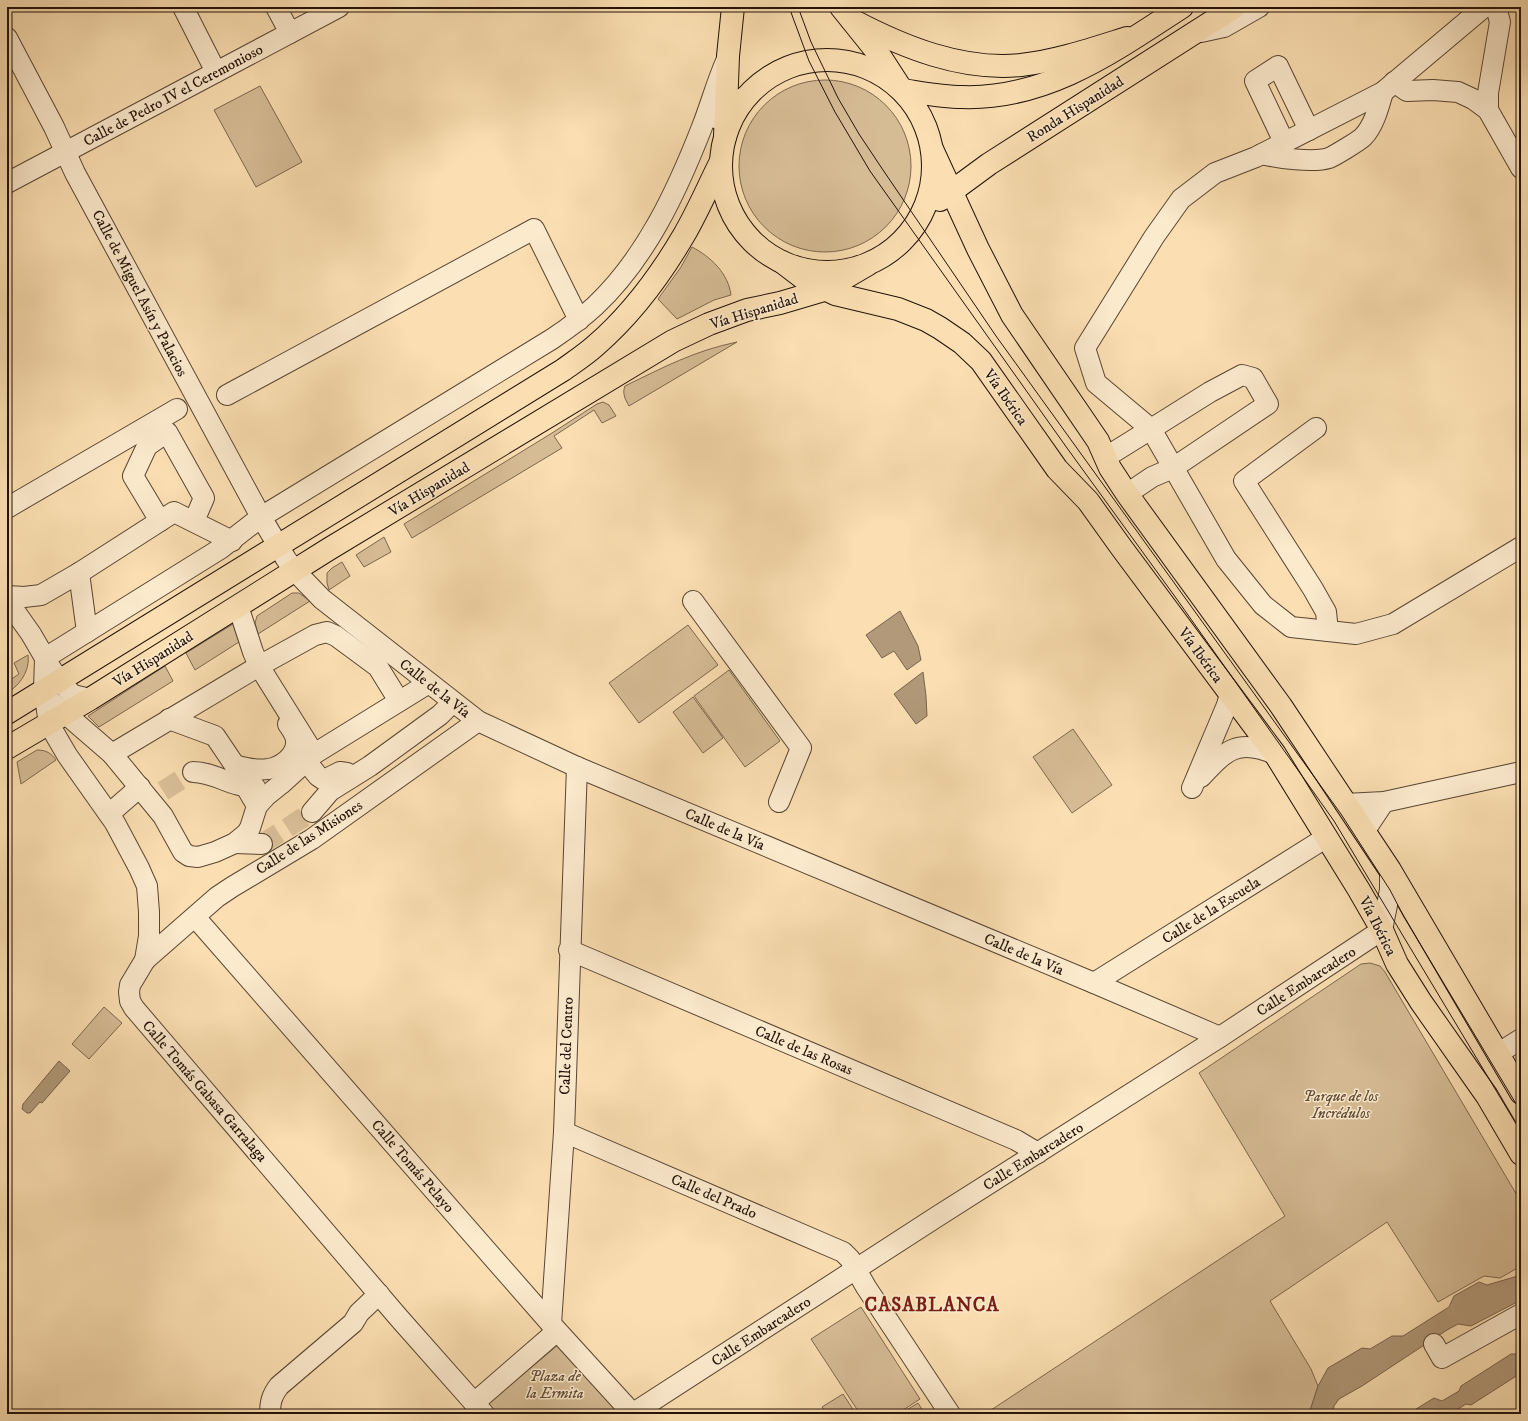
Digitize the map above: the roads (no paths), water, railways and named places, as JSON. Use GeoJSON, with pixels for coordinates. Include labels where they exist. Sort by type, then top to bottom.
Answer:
{"type":"FeatureCollection","features":[{"type":"Feature","properties":{"kind":"main road"},"geometry":{"type":"LineString","coordinates":[[733,7],[728,56],[725,137],[721,161],[725,196],[732,213],[741,228],[753,242],[782,262],[798,268],[820,272],[848,270],[867,265]]}},
{"type":"Feature","properties":{"kind":"main road","name":"Ronda Hispanidad"},"geometry":{"type":"LineString","coordinates":[[902,90],[962,97],[1014,93],[1054,81],[1080,69],[1182,7]]}},
{"type":"Feature","properties":{"kind":"main road","name":"Ronda Hispanidad"},"geometry":{"type":"LineString","coordinates":[[920,218],[951,191],[989,164],[1235,7]]}},
{"type":"Feature","properties":{"kind":"main road"},"geometry":{"type":"LineString","coordinates":[[847,14],[893,40],[925,52],[961,62],[992,66],[1020,65],[1050,60],[1141,33]]}},
{"type":"Feature","properties":{"kind":"main road"},"geometry":{"type":"LineString","coordinates":[[847,14],[878,53],[902,90],[918,111],[929,136],[934,163],[930,191],[920,218]]}},
{"type":"Feature","properties":{"kind":"main road"},"geometry":{"type":"LineString","coordinates":[[725,137],[735,114],[749,94],[762,82],[777,72],[792,65],[819,59],[856,63],[888,78],[902,90]]}},
{"type":"Feature","properties":{"kind":"main road"},"geometry":{"type":"LineString","coordinates":[[932,149],[984,262],[1012,315],[1098,441],[1116,479],[1281,706],[1390,870],[1521,1093]]}},
{"type":"Feature","properties":{"kind":"main road","name":"Vía Hispanidad"},"geometry":{"type":"LineString","coordinates":[[7,713],[563,370],[595,346],[626,317],[671,257],[685,234],[721,161]]}},
{"type":"Feature","properties":{"kind":"main road","name":"Vía Hispanidad"},"geometry":{"type":"LineString","coordinates":[[7,748],[90,699],[238,606],[673,341],[709,324],[746,310],[780,303],[824,290],[891,250],[904,240],[920,218]]}},
{"type":"Feature","properties":{"kind":"main road","name":"Vía Ibérica"},"geometry":{"type":"LineString","coordinates":[[782,262],[803,278],[824,290],[844,297],[898,309],[912,314],[940,328],[971,351],[981,361],[1057,469],[1088,501],[1275,754],[1327,837],[1382,930],[1397,964],[1420,1002],[1487,1096],[1521,1154]]}},
{"type":"Feature","properties":{"kind":"street"},"geometry":{"type":"LineString","coordinates":[[183,7],[216,72]]}},
{"type":"Feature","properties":{"kind":"street"},"geometry":{"type":"LineString","coordinates":[[276,7],[290,33]]}},
{"type":"Feature","properties":{"kind":"street","name":"Calle de Pedro IV el Ceremonioso"},"geometry":{"type":"LineString","coordinates":[[7,183],[339,7]]}},
{"type":"Feature","properties":{"kind":"street"},"geometry":{"type":"LineString","coordinates":[[1195,33],[1224,27],[1258,7]]}},
{"type":"Feature","properties":{"kind":"street"},"geometry":{"type":"LineString","coordinates":[[1484,7],[1389,87],[1262,154],[1215,173],[1181,199],[1154,237],[1085,348],[1096,383],[1151,429],[1226,559],[1263,605],[1291,627],[1356,634],[1393,624],[1521,547]]}},
{"type":"Feature","properties":{"kind":"street"},"geometry":{"type":"LineString","coordinates":[[1488,110],[1488,93],[1500,22],[1496,7]]}},
{"type":"Feature","properties":{"kind":"street","name":"Calle de Miguel Asín y Palacios"},"geometry":{"type":"LineString","coordinates":[[7,38],[79,180],[278,546]]}},
{"type":"Feature","properties":{"kind":"street"},"geometry":{"type":"LineString","coordinates":[[45,658],[232,541],[261,517],[545,343],[579,320],[609,292],[624,274],[646,242],[676,187],[702,127],[718,79],[728,56]]}},
{"type":"Feature","properties":{"kind":"street"},"geometry":{"type":"LineString","coordinates":[[1284,142],[1255,81],[1278,66],[1309,130]]}},
{"type":"Feature","properties":{"kind":"street"},"geometry":{"type":"LineString","coordinates":[[1389,87],[1407,91],[1433,90],[1458,92],[1473,99],[1488,110],[1521,168]]}},
{"type":"Feature","properties":{"kind":"street"},"geometry":{"type":"LineString","coordinates":[[1262,154],[1278,158],[1314,160],[1329,158],[1363,136],[1378,113],[1389,87]]}},
{"type":"Feature","properties":{"kind":"street"},"geometry":{"type":"LineString","coordinates":[[702,127],[749,94]]}},
{"type":"Feature","properties":{"kind":"street"},"geometry":{"type":"LineString","coordinates":[[227,396],[534,229],[579,320]]}},
{"type":"Feature","properties":{"kind":"street"},"geometry":{"type":"LineString","coordinates":[[1106,457],[1210,392],[1242,375],[1253,378],[1268,404],[1173,468],[1152,477],[1127,494]]}},
{"type":"Feature","properties":{"kind":"street"},"geometry":{"type":"LineString","coordinates":[[7,508],[177,409]]}},
{"type":"Feature","properties":{"kind":"street"},"geometry":{"type":"LineString","coordinates":[[1316,428],[1244,481],[1326,612],[1328,631]]}},
{"type":"Feature","properties":{"kind":"street"},"geometry":{"type":"LineString","coordinates":[[160,521],[133,476],[147,446],[167,432],[204,498],[194,521]]}},
{"type":"Feature","properties":{"kind":"street"},"geometry":{"type":"LineString","coordinates":[[7,596],[33,597],[41,595],[79,573],[174,512],[232,541]]}},
{"type":"Feature","properties":{"kind":"street","name":"Calle de la Vía"},"geometry":{"type":"LineString","coordinates":[[278,546],[295,571],[322,599],[478,721],[577,767],[1220,1037]]}},
{"type":"Feature","properties":{"kind":"street"},"geometry":{"type":"LineString","coordinates":[[79,573],[86,632]]}},
{"type":"Feature","properties":{"kind":"street"},"geometry":{"type":"LineString","coordinates":[[7,600],[31,634],[45,658],[49,688],[57,719],[112,754],[151,793],[183,852],[189,856],[198,857],[215,852],[235,842],[247,833],[257,806],[266,796],[302,765]]}},
{"type":"Feature","properties":{"kind":"street"},"geometry":{"type":"LineString","coordinates":[[693,601],[801,748],[779,802]]}},
{"type":"Feature","properties":{"kind":"street"},"geometry":{"type":"LineString","coordinates":[[238,606],[259,666],[276,692],[317,806],[330,791],[440,715],[453,702]]}},
{"type":"Feature","properties":{"kind":"street"},"geometry":{"type":"LineString","coordinates":[[112,754],[259,666],[315,635],[327,632],[336,636],[378,667],[399,701]]}},
{"type":"Feature","properties":{"kind":"street"},"geometry":{"type":"LineString","coordinates":[[388,682],[401,678],[412,669]]}},
{"type":"Feature","properties":{"kind":"street"},"geometry":{"type":"LineString","coordinates":[[193,772],[204,772],[246,787],[262,787],[302,765],[429,683]]}},
{"type":"Feature","properties":{"kind":"street"},"geometry":{"type":"LineString","coordinates":[[49,688],[90,699]]}},
{"type":"Feature","properties":{"kind":"street"},"geometry":{"type":"LineString","coordinates":[[235,765],[243,768],[267,770],[277,767],[293,754],[296,747],[295,736],[275,703],[276,692]]}},
{"type":"Feature","properties":{"kind":"street"},"geometry":{"type":"LineString","coordinates":[[1230,694],[1227,705],[1192,788],[1215,761],[1230,751],[1249,746],[1259,747],[1275,754]]}},
{"type":"Feature","properties":{"kind":"street","name":"Calle Tomás Gabasa Garralaga"},"geometry":{"type":"LineString","coordinates":[[57,719],[67,755],[115,823],[139,868],[146,886],[149,912],[149,930],[144,960],[130,984],[130,1001],[134,1008],[399,1318],[479,1409]]}},
{"type":"Feature","properties":{"kind":"street"},"geometry":{"type":"LineString","coordinates":[[169,720],[215,736],[244,779],[246,787],[257,806]]}},
{"type":"Feature","properties":{"kind":"street","name":"Calle de las Misiones"},"geometry":{"type":"LineString","coordinates":[[144,960],[232,887],[312,839],[478,721]]}},
{"type":"Feature","properties":{"kind":"street"},"geometry":{"type":"LineString","coordinates":[[302,765],[324,780],[340,772],[357,773]]}},
{"type":"Feature","properties":{"kind":"street","name":"Calle del Centro"},"geometry":{"type":"LineString","coordinates":[[554,1327],[564,1132],[569,950],[577,767]]}},
{"type":"Feature","properties":{"kind":"street"},"geometry":{"type":"LineString","coordinates":[[1345,804],[1384,802],[1521,772]]}},
{"type":"Feature","properties":{"kind":"street"},"geometry":{"type":"LineString","coordinates":[[108,814],[151,793]]}},
{"type":"Feature","properties":{"kind":"street"},"geometry":{"type":"LineString","coordinates":[[1364,832],[1384,802]]}},
{"type":"Feature","properties":{"kind":"street","name":"Calle de la Escuela"},"geometry":{"type":"LineString","coordinates":[[1094,983],[1327,837]]}},
{"type":"Feature","properties":{"kind":"street"},"geometry":{"type":"LineString","coordinates":[[235,842],[262,844]]}},
{"type":"Feature","properties":{"kind":"street"},"geometry":{"type":"LineString","coordinates":[[1382,930],[1390,890],[1390,870]]}},
{"type":"Feature","properties":{"kind":"street","name":"Calle Tomás Pelayo"},"geometry":{"type":"LineString","coordinates":[[195,917],[632,1414]]}},
{"type":"Feature","properties":{"kind":"street","name":"Calle Embarcadero"},"geometry":{"type":"LineString","coordinates":[[632,1414],[1220,1037],[1382,930]]}},
{"type":"Feature","properties":{"kind":"street","name":"Calle de las Rosas"},"geometry":{"type":"LineString","coordinates":[[569,950],[1016,1140],[1038,1153]]}},
{"type":"Feature","properties":{"kind":"street"},"geometry":{"type":"LineString","coordinates":[[1498,1054],[1521,1039]]}},
{"type":"Feature","properties":{"kind":"street","name":"Calle del Prado"},"geometry":{"type":"LineString","coordinates":[[564,1132],[836,1248],[849,1257],[866,1287],[950,1414]]}},
{"type":"Feature","properties":{"kind":"street"},"geometry":{"type":"LineString","coordinates":[[270,1414],[271,1399],[279,1386],[353,1323],[359,1313],[380,1294]]}},
{"type":"Feature","properties":{"kind":"street"},"geometry":{"type":"LineString","coordinates":[[1434,1344],[1442,1358],[1521,1314]]}},
{"type":"Feature","properties":{"kind":"street"},"geometry":{"type":"LineString","coordinates":[[353,1323],[376,1316],[399,1318]]}},
{"type":"Feature","properties":{"kind":"street"},"geometry":{"type":"LineString","coordinates":[[479,1409],[554,1327]]}},
{"type":"Feature","properties":{"kind":"tunnel"},"geometry":{"type":"LineString","coordinates":[[163,791],[193,772]]}},
{"type":"Feature","properties":{"kind":"tunnel"},"geometry":{"type":"LineString","coordinates":[[262,844],[312,812]]}},
{"type":"Feature","properties":{"kind":"tram line"},"geometry":{"type":"LineString","coordinates":[[789,7],[809,61],[835,112],[870,171],[1334,821],[1521,1132]]}},
{"type":"Feature","properties":{"kind":"tram line"},"geometry":{"type":"LineString","coordinates":[[798,7],[811,42],[838,98],[859,134],[996,336],[1341,814],[1390,890],[1404,917],[1521,1112]]}},
{"type":"Feature","properties":{"kind":"district","name":"CASABLANCA"},"geometry":{"type":"Point","coordinates":[932,1304]}},
{"type":"Feature","properties":{"kind":"park label","name":"Parque de los Incrédulos"},"geometry":{"type":"Point","coordinates":[1341,1104]}},
{"type":"Feature","properties":{"kind":"park label","name":"Plaza de la Ermita"},"geometry":{"type":"Point","coordinates":[555,1384]}}]}
